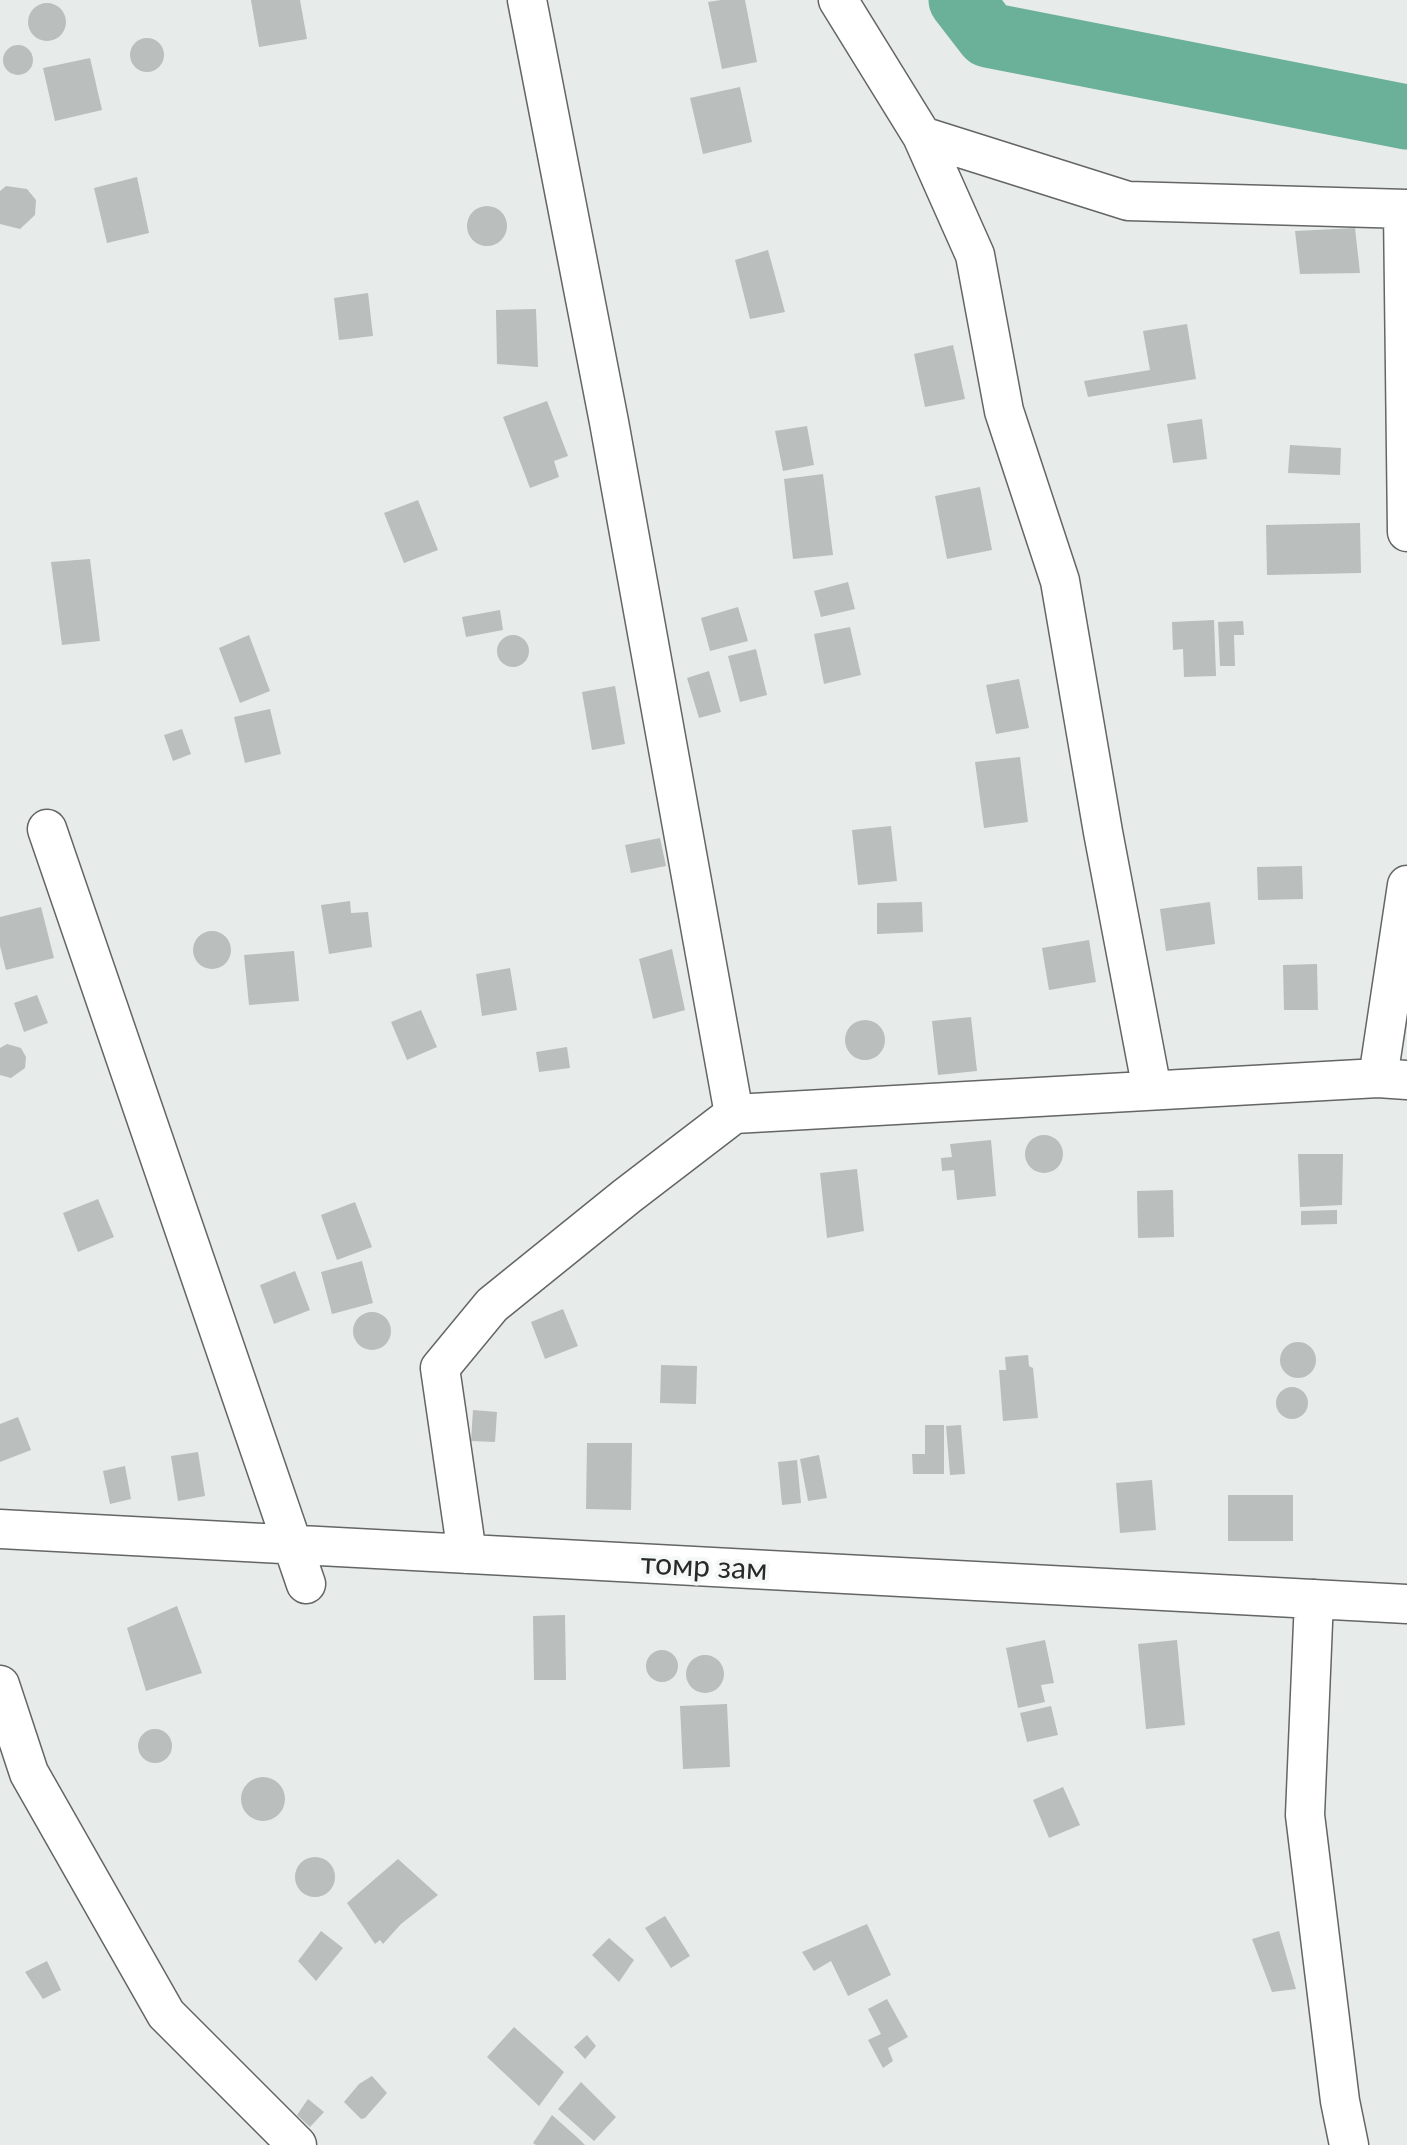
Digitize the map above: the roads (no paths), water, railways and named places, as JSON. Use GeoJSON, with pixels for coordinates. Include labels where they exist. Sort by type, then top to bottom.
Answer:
{"type":"FeatureCollection","features":[{"type":"Feature","properties":{"kind":"street"},"geometry":{"type":"LineString","coordinates":[[527,0],[609,422],[734,1114]]}},
{"type":"Feature","properties":{"kind":"street"},"geometry":{"type":"LineString","coordinates":[[838,0],[922,136],[975,255],[1004,410],[1060,581],[1152,1090]]}},
{"type":"Feature","properties":{"kind":"street"},"geometry":{"type":"LineString","coordinates":[[922,136],[1128,201],[1405,209],[1407,532]]}},
{"type":"Feature","properties":{"kind":"street"},"geometry":{"type":"LineString","coordinates":[[47,830],[306,1584]]}},
{"type":"Feature","properties":{"kind":"street"},"geometry":{"type":"LineString","coordinates":[[467,1554],[440,1368],[492,1305],[734,1114],[1392,1079],[1407,885]]}},
{"type":"Feature","properties":{"kind":"street","name":"томр зам"},"geometry":{"type":"LineString","coordinates":[[0,1530],[1407,1604]]}},
{"type":"Feature","properties":{"kind":"street"},"geometry":{"type":"LineString","coordinates":[[1314,1599],[1305,1815],[1340,2101],[1350,2145]]}},
{"type":"Feature","properties":{"kind":"street"},"geometry":{"type":"LineString","coordinates":[[0,1686],[29,1773],[166,2014],[297,2145]]}},
{"type":"Feature","properties":{"kind":"waterway"},"geometry":{"type":"LineString","coordinates":[[961,0],[988,35],[1407,117]]}}]}
